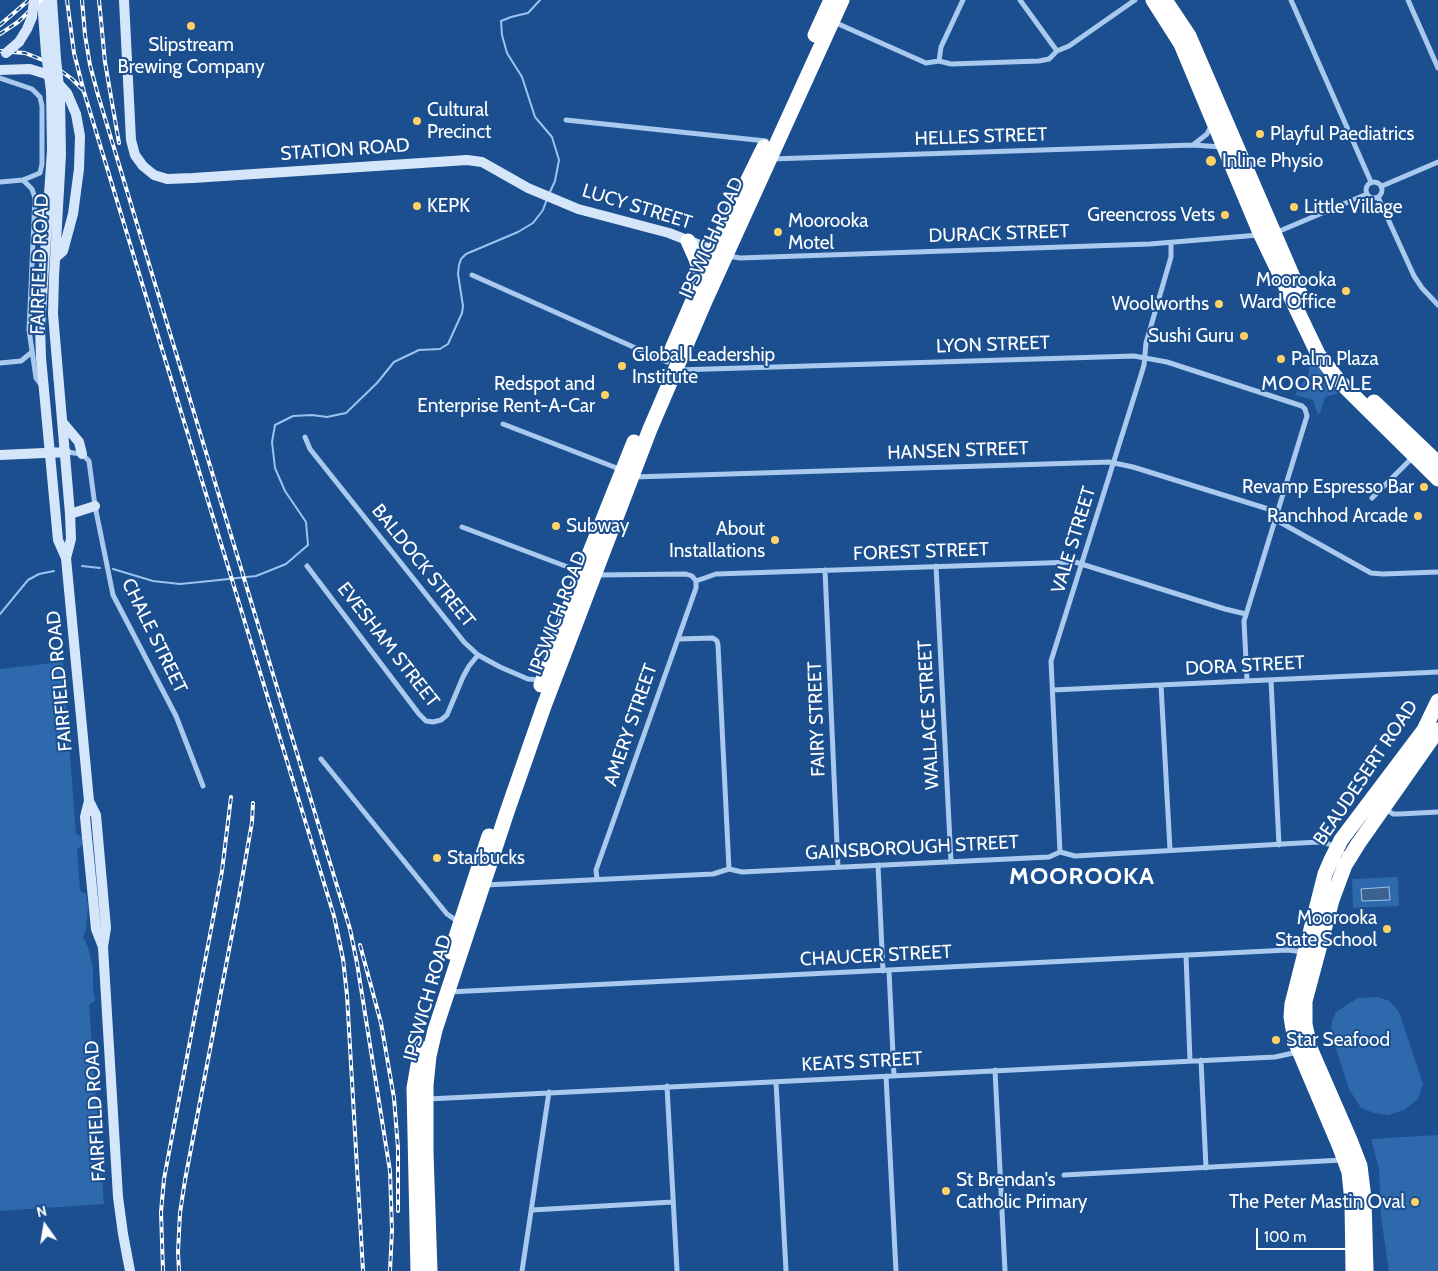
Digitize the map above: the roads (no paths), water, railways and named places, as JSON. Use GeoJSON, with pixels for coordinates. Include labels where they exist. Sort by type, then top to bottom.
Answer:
{"type":"FeatureCollection","features":[{"type":"Feature","properties":{"kind":"highway","name":"IPSWICH ROAD"},"geometry":{"type":"LineString","coordinates":[[670,366],[767,141],[831,0]]}},
{"type":"Feature","properties":{"kind":"highway","name":"IPSWICH ROAD"},"geometry":{"type":"LineString","coordinates":[[418,1271],[420,1099],[429,1056],[478,885],[543,680],[588,573],[670,366],[702,278],[720,253],[769,160],[842,0]]}},
{"type":"Feature","properties":{"kind":"highway"},"geometry":{"type":"LineString","coordinates":[[1153,0],[1181,44],[1225,147],[1267,234],[1328,352],[1358,388],[1438,474]]}},
{"type":"Feature","properties":{"kind":"highway"},"geometry":{"type":"LineString","coordinates":[[1165,0],[1189,36],[1267,234],[1311,340],[1322,360],[1339,381],[1414,456],[1438,474]]}},
{"type":"Feature","properties":{"kind":"highway"},"geometry":{"type":"LineString","coordinates":[[1176,0],[1178,18]]}},
{"type":"Feature","properties":{"kind":"highway"},"geometry":{"type":"LineString","coordinates":[[688,241],[702,278]]}},
{"type":"Feature","properties":{"kind":"highway","name":"IPSWICH ROAD"},"geometry":{"type":"LineString","coordinates":[[430,1271],[420,1099],[415,1079],[420,1051],[460,923],[478,885],[542,713],[588,573]]}},
{"type":"Feature","properties":{"kind":"highway","name":"BEAUDESERT ROAD"},"geometry":{"type":"LineString","coordinates":[[1353,1271],[1352,1202],[1348,1172],[1305,1050],[1305,1001],[1339,878],[1343,853],[1424,730],[1438,701]]}},
{"type":"Feature","properties":{"kind":"highway","name":"BEAUDESERT ROAD"},"geometry":{"type":"LineString","coordinates":[[1366,1271],[1364,1199],[1360,1166],[1350,1140],[1305,1050],[1292,1029],[1292,1004],[1325,874],[1384,808],[1438,730]]}},
{"type":"Feature","properties":{"kind":"main road"},"geometry":{"type":"LineString","coordinates":[[3,55],[19,42],[27,29],[32,17],[34,0]]}},
{"type":"Feature","properties":{"kind":"main road","name":"FAIRFIELD ROAD"},"geometry":{"type":"LineString","coordinates":[[52,0],[56,59],[55,94],[52,171],[40,327],[58,540],[66,558],[88,801],[85,817],[96,929],[103,947],[107,989],[119,1210],[130,1271]]}},
{"type":"Feature","properties":{"kind":"main road","name":"STATION ROAD"},"geometry":{"type":"LineString","coordinates":[[124,0],[131,140],[135,155],[149,172],[154,175],[167,179],[193,178],[467,160],[482,162],[537,192]]}},
{"type":"Feature","properties":{"kind":"main road","name":"FAIRFIELD ROAD"},"geometry":{"type":"LineString","coordinates":[[42,4],[46,53],[55,94],[61,155],[53,314],[70,514],[71,539],[66,558]]}},
{"type":"Feature","properties":{"kind":"main road"},"geometry":{"type":"LineString","coordinates":[[0,70],[23,68],[46,74],[68,93],[76,114],[80,136],[79,170],[74,206],[62,251],[55,258]]}},
{"type":"Feature","properties":{"kind":"main road","name":"LUCY STREET"},"geometry":{"type":"LineString","coordinates":[[537,192],[578,209],[669,234],[720,253]]}},
{"type":"Feature","properties":{"kind":"main road"},"geometry":{"type":"LineString","coordinates":[[63,423],[79,442],[82,454]]}},
{"type":"Feature","properties":{"kind":"main road"},"geometry":{"type":"LineString","coordinates":[[0,455],[66,452]]}},
{"type":"Feature","properties":{"kind":"main road"},"geometry":{"type":"LineString","coordinates":[[70,514],[95,506]]}},
{"type":"Feature","properties":{"kind":"street"},"geometry":{"type":"LineString","coordinates":[[939,61],[941,48],[963,0]]}},
{"type":"Feature","properties":{"kind":"street"},"geometry":{"type":"LineString","coordinates":[[1020,0],[1056,51]]}},
{"type":"Feature","properties":{"kind":"street"},"geometry":{"type":"LineString","coordinates":[[833,21],[923,62],[939,61],[951,64],[1039,61],[1049,59],[1056,51],[1068,46],[1135,0]]}},
{"type":"Feature","properties":{"kind":"street"},"geometry":{"type":"LineString","coordinates":[[1291,0],[1372,182]]}},
{"type":"Feature","properties":{"kind":"street"},"geometry":{"type":"LineString","coordinates":[[1408,0],[1438,68]]}},
{"type":"Feature","properties":{"kind":"street","name":"FAIRFIELD ROAD"},"geometry":{"type":"LineString","coordinates":[[0,78],[32,89],[40,97],[42,106],[42,168],[38,174],[23,180],[32,189],[35,198],[29,317],[36,378],[44,389]]}},
{"type":"Feature","properties":{"kind":"street"},"geometry":{"type":"LineString","coordinates":[[1193,145],[1207,134],[1214,119]]}},
{"type":"Feature","properties":{"kind":"street"},"geometry":{"type":"LineString","coordinates":[[566,120],[767,141]]}},
{"type":"Feature","properties":{"kind":"street","name":"HELLES STREET"},"geometry":{"type":"LineString","coordinates":[[769,160],[1193,145],[1225,147]]}},
{"type":"Feature","properties":{"kind":"street"},"geometry":{"type":"LineString","coordinates":[[1382,186],[1438,162]]}},
{"type":"Feature","properties":{"kind":"street"},"geometry":{"type":"LineString","coordinates":[[0,182],[23,180]]}},
{"type":"Feature","properties":{"kind":"street"},"geometry":{"type":"LineString","coordinates":[[1372,182],[1379,183],[1382,186],[1383,192],[1378,198],[1370,197],[1367,194],[1367,186],[1372,182]]}},
{"type":"Feature","properties":{"kind":"street","name":"DURACK STREET"},"geometry":{"type":"LineString","coordinates":[[720,253],[740,258],[1171,243],[1284,231],[1367,194]]}},
{"type":"Feature","properties":{"kind":"street"},"geometry":{"type":"LineString","coordinates":[[1378,198],[1414,276],[1438,305]]}},
{"type":"Feature","properties":{"kind":"street","name":"VALE STREET"},"geometry":{"type":"LineString","coordinates":[[1060,852],[1052,656],[1141,376],[1146,343],[1171,257],[1171,243]]}},
{"type":"Feature","properties":{"kind":"street"},"geometry":{"type":"LineString","coordinates":[[472,275],[670,366]]}},
{"type":"Feature","properties":{"kind":"street"},"geometry":{"type":"LineString","coordinates":[[0,363],[21,361],[32,352]]}},
{"type":"Feature","properties":{"kind":"street","name":"LYON STREET"},"geometry":{"type":"LineString","coordinates":[[670,366],[1124,356],[1145,357],[1167,362],[1272,395],[1298,404],[1305,409],[1307,416],[1278,512]]}},
{"type":"Feature","properties":{"kind":"street"},"geometry":{"type":"LineString","coordinates":[[503,424],[627,474]]}},
{"type":"Feature","properties":{"kind":"street","name":"BALDOCK STREET"},"geometry":{"type":"LineString","coordinates":[[305,437],[310,449],[322,465],[464,642],[478,655],[500,667],[528,679],[543,680]]}},
{"type":"Feature","properties":{"kind":"street"},"geometry":{"type":"LineString","coordinates":[[66,452],[82,454]]}},
{"type":"Feature","properties":{"kind":"street","name":"CHALE STREET"},"geometry":{"type":"LineString","coordinates":[[82,454],[90,463],[95,506],[105,561],[115,600],[176,716],[203,786]]}},
{"type":"Feature","properties":{"kind":"street"},"geometry":{"type":"LineString","coordinates":[[1372,498],[1414,456]]}},
{"type":"Feature","properties":{"kind":"street","name":"HANSEN STREET"},"geometry":{"type":"LineString","coordinates":[[627,474],[1114,462],[1278,512]]}},
{"type":"Feature","properties":{"kind":"street"},"geometry":{"type":"LineString","coordinates":[[1247,681],[1244,632],[1246,614],[1278,512]]}},
{"type":"Feature","properties":{"kind":"street"},"geometry":{"type":"LineString","coordinates":[[1276,520],[1371,572],[1383,574],[1438,572]]}},
{"type":"Feature","properties":{"kind":"street"},"geometry":{"type":"LineString","coordinates":[[462,527],[588,573],[686,574],[692,576],[696,581]]}},
{"type":"Feature","properties":{"kind":"street","name":"FOREST STREET"},"geometry":{"type":"LineString","coordinates":[[696,581],[716,574],[1067,562],[1083,563],[1116,576],[1246,614]]}},
{"type":"Feature","properties":{"kind":"street","name":"EVESHAM STREET"},"geometry":{"type":"LineString","coordinates":[[307,566],[426,721],[441,720],[447,715],[468,666],[478,655]]}},
{"type":"Feature","properties":{"kind":"street","name":"WALLACE STREET"},"geometry":{"type":"LineString","coordinates":[[936,566],[951,862]]}},
{"type":"Feature","properties":{"kind":"street","name":"FAIRY STREET"},"geometry":{"type":"LineString","coordinates":[[826,570],[838,867]]}},
{"type":"Feature","properties":{"kind":"street","name":"AMERY STREET"},"geometry":{"type":"LineString","coordinates":[[597,879],[596,870],[696,588],[696,581]]}},
{"type":"Feature","properties":{"kind":"street"},"geometry":{"type":"LineString","coordinates":[[678,639],[713,638],[717,641],[729,868]]}},
{"type":"Feature","properties":{"kind":"street","name":"DORA STREET"},"geometry":{"type":"LineString","coordinates":[[1052,690],[1438,672]]}},
{"type":"Feature","properties":{"kind":"street"},"geometry":{"type":"LineString","coordinates":[[1271,680],[1279,845]]}},
{"type":"Feature","properties":{"kind":"street"},"geometry":{"type":"LineString","coordinates":[[1161,685],[1170,850]]}},
{"type":"Feature","properties":{"kind":"street"},"geometry":{"type":"LineString","coordinates":[[321,759],[447,914],[460,923]]}},
{"type":"Feature","properties":{"kind":"street"},"geometry":{"type":"LineString","coordinates":[[1384,808],[1389,812],[1399,814],[1438,812]]}},
{"type":"Feature","properties":{"kind":"street","name":"GAINSBOROUGH STREET"},"geometry":{"type":"LineString","coordinates":[[478,885],[713,874],[729,868],[742,872],[951,862],[1049,856],[1060,852],[1075,856],[1324,843],[1343,853]]}},
{"type":"Feature","properties":{"kind":"street"},"geometry":{"type":"LineString","coordinates":[[878,865],[894,1076]]}},
{"type":"Feature","properties":{"kind":"street","name":"CHAUCER STREET"},"geometry":{"type":"LineString","coordinates":[[448,992],[1288,950],[1304,952]]}},
{"type":"Feature","properties":{"kind":"street"},"geometry":{"type":"LineString","coordinates":[[1186,955],[1190,1061]]}},
{"type":"Feature","properties":{"kind":"street","name":"KEATS STREET"},"geometry":{"type":"LineString","coordinates":[[420,1099],[1190,1061],[1275,1056],[1305,1050]]}},
{"type":"Feature","properties":{"kind":"street"},"geometry":{"type":"LineString","coordinates":[[1201,1060],[1206,1168]]}},
{"type":"Feature","properties":{"kind":"street"},"geometry":{"type":"LineString","coordinates":[[995,1070],[1005,1271]]}},
{"type":"Feature","properties":{"kind":"street"},"geometry":{"type":"LineString","coordinates":[[886,1076],[896,1271]]}},
{"type":"Feature","properties":{"kind":"street"},"geometry":{"type":"LineString","coordinates":[[776,1082],[786,1271]]}},
{"type":"Feature","properties":{"kind":"street"},"geometry":{"type":"LineString","coordinates":[[667,1086],[677,1271]]}},
{"type":"Feature","properties":{"kind":"street"},"geometry":{"type":"LineString","coordinates":[[522,1271],[549,1092]]}},
{"type":"Feature","properties":{"kind":"street"},"geometry":{"type":"LineString","coordinates":[[1064,1175],[1345,1159]]}},
{"type":"Feature","properties":{"kind":"street"},"geometry":{"type":"LineString","coordinates":[[532,1210],[673,1202]]}},
{"type":"Feature","properties":{"kind":"waterway"},"geometry":{"type":"LineString","coordinates":[[540,0],[528,13],[501,21],[502,35],[507,53],[522,77],[535,117],[552,137],[559,160],[555,181],[550,192]]}},
{"type":"Feature","properties":{"kind":"waterway"},"geometry":{"type":"LineString","coordinates":[[113,569],[153,581],[180,584],[256,576],[286,564],[308,545],[306,522],[285,491],[275,468],[272,442],[275,425],[293,416],[312,415],[327,417],[346,413],[377,383],[394,362],[419,350],[440,349],[448,344],[462,313],[463,306],[458,274],[461,259],[466,254],[518,232],[533,223],[543,210],[547,199]]}},
{"type":"Feature","properties":{"kind":"waterway"},"geometry":{"type":"LineString","coordinates":[[82,566],[100,568]]}},
{"type":"Feature","properties":{"kind":"waterway"},"geometry":{"type":"LineString","coordinates":[[0,614],[28,580],[39,574],[54,571]]}},
{"type":"Feature","properties":{"kind":"railway"},"geometry":{"type":"LineString","coordinates":[[0,25],[29,0]]}},
{"type":"Feature","properties":{"kind":"railway"},"geometry":{"type":"LineString","coordinates":[[0,34],[18,22],[41,0]]}},
{"type":"Feature","properties":{"kind":"railway"},"geometry":{"type":"LineString","coordinates":[[67,0],[74,53],[84,92],[334,916],[343,959],[347,995],[363,1271]]}},
{"type":"Feature","properties":{"kind":"railway"},"geometry":{"type":"LineString","coordinates":[[82,0],[90,65],[98,95],[350,929],[390,1171],[392,1230],[390,1271]]}},
{"type":"Feature","properties":{"kind":"railway"},"geometry":{"type":"LineString","coordinates":[[99,0],[105,62],[119,143]]}},
{"type":"Feature","properties":{"kind":"railway"},"geometry":{"type":"LineString","coordinates":[[0,51],[25,53],[50,63],[72,79],[83,90]]}},
{"type":"Feature","properties":{"kind":"railway"},"geometry":{"type":"LineString","coordinates":[[163,1271],[161,1212],[164,1179],[222,871],[231,797]]}},
{"type":"Feature","properties":{"kind":"railway"},"geometry":{"type":"LineString","coordinates":[[179,1271],[180,1213],[185,1180],[237,908],[252,822],[253,803]]}},
{"type":"Feature","properties":{"kind":"railway"},"geometry":{"type":"LineString","coordinates":[[360,945],[381,1023],[394,1098],[398,1148],[398,1211]]}},
{"type":"Feature","properties":{"kind":"place","name":"Slipstream Brewing Company"},"geometry":{"type":"Point","coordinates":[191,26]}},
{"type":"Feature","properties":{"kind":"place","name":"Cultural Precinct"},"geometry":{"type":"Point","coordinates":[417,121]}},
{"type":"Feature","properties":{"kind":"place","name":"Playful Paediatrics"},"geometry":{"type":"Point","coordinates":[1260,134]}},
{"type":"Feature","properties":{"kind":"place","name":"Inline Physio"},"geometry":{"type":"Point","coordinates":[1211,161]}},
{"type":"Feature","properties":{"kind":"place","name":"KEPK"},"geometry":{"type":"Point","coordinates":[417,206]}},
{"type":"Feature","properties":{"kind":"place","name":"Little Village"},"geometry":{"type":"Point","coordinates":[1294,207]}},
{"type":"Feature","properties":{"kind":"place","name":"Greencross Vets"},"geometry":{"type":"Point","coordinates":[1225,215]}},
{"type":"Feature","properties":{"kind":"place","name":"Moorooka Motel"},"geometry":{"type":"Point","coordinates":[778,232]}},
{"type":"Feature","properties":{"kind":"place","name":"Moorooka Ward Office"},"geometry":{"type":"Point","coordinates":[1346,291]}},
{"type":"Feature","properties":{"kind":"place","name":"Woolworths"},"geometry":{"type":"Point","coordinates":[1219,304]}},
{"type":"Feature","properties":{"kind":"place","name":"Sushi Guru"},"geometry":{"type":"Point","coordinates":[1244,336]}},
{"type":"Feature","properties":{"kind":"place","name":"Palm Plaza"},"geometry":{"type":"Point","coordinates":[1281,359]}},
{"type":"Feature","properties":{"kind":"place","name":"Global Leadership Institute"},"geometry":{"type":"Point","coordinates":[622,366]}},
{"type":"Feature","properties":{"kind":"place","name":"Redspot and Enterprise Rent-A-Car"},"geometry":{"type":"Point","coordinates":[605,395]}},
{"type":"Feature","properties":{"kind":"place","name":"Revamp Espresso Bar"},"geometry":{"type":"Point","coordinates":[1424,487]}},
{"type":"Feature","properties":{"kind":"place","name":"Ranchhod Arcade"},"geometry":{"type":"Point","coordinates":[1418,516]}},
{"type":"Feature","properties":{"kind":"place","name":"Subway"},"geometry":{"type":"Point","coordinates":[556,526]}},
{"type":"Feature","properties":{"kind":"place","name":"About Installations"},"geometry":{"type":"Point","coordinates":[775,540]}},
{"type":"Feature","properties":{"kind":"place","name":"Starbucks"},"geometry":{"type":"Point","coordinates":[437,858]}},
{"type":"Feature","properties":{"kind":"place","name":"Moorooka State School"},"geometry":{"type":"Point","coordinates":[1387,929]}},
{"type":"Feature","properties":{"kind":"place","name":"Star Seafood"},"geometry":{"type":"Point","coordinates":[1276,1040]}},
{"type":"Feature","properties":{"kind":"place","name":"St Brendan's Catholic Primary"},"geometry":{"type":"Point","coordinates":[946,1191]}},
{"type":"Feature","properties":{"kind":"place","name":"The Peter Mastin Oval"},"geometry":{"type":"Point","coordinates":[1415,1202]}},
{"type":"Feature","properties":{"kind":"district","name":"MOORVALE"},"geometry":{"type":"Point","coordinates":[1317,384]}},
{"type":"Feature","properties":{"kind":"district","name":"MOOROOKA"},"geometry":{"type":"Point","coordinates":[1082,877]}}]}
